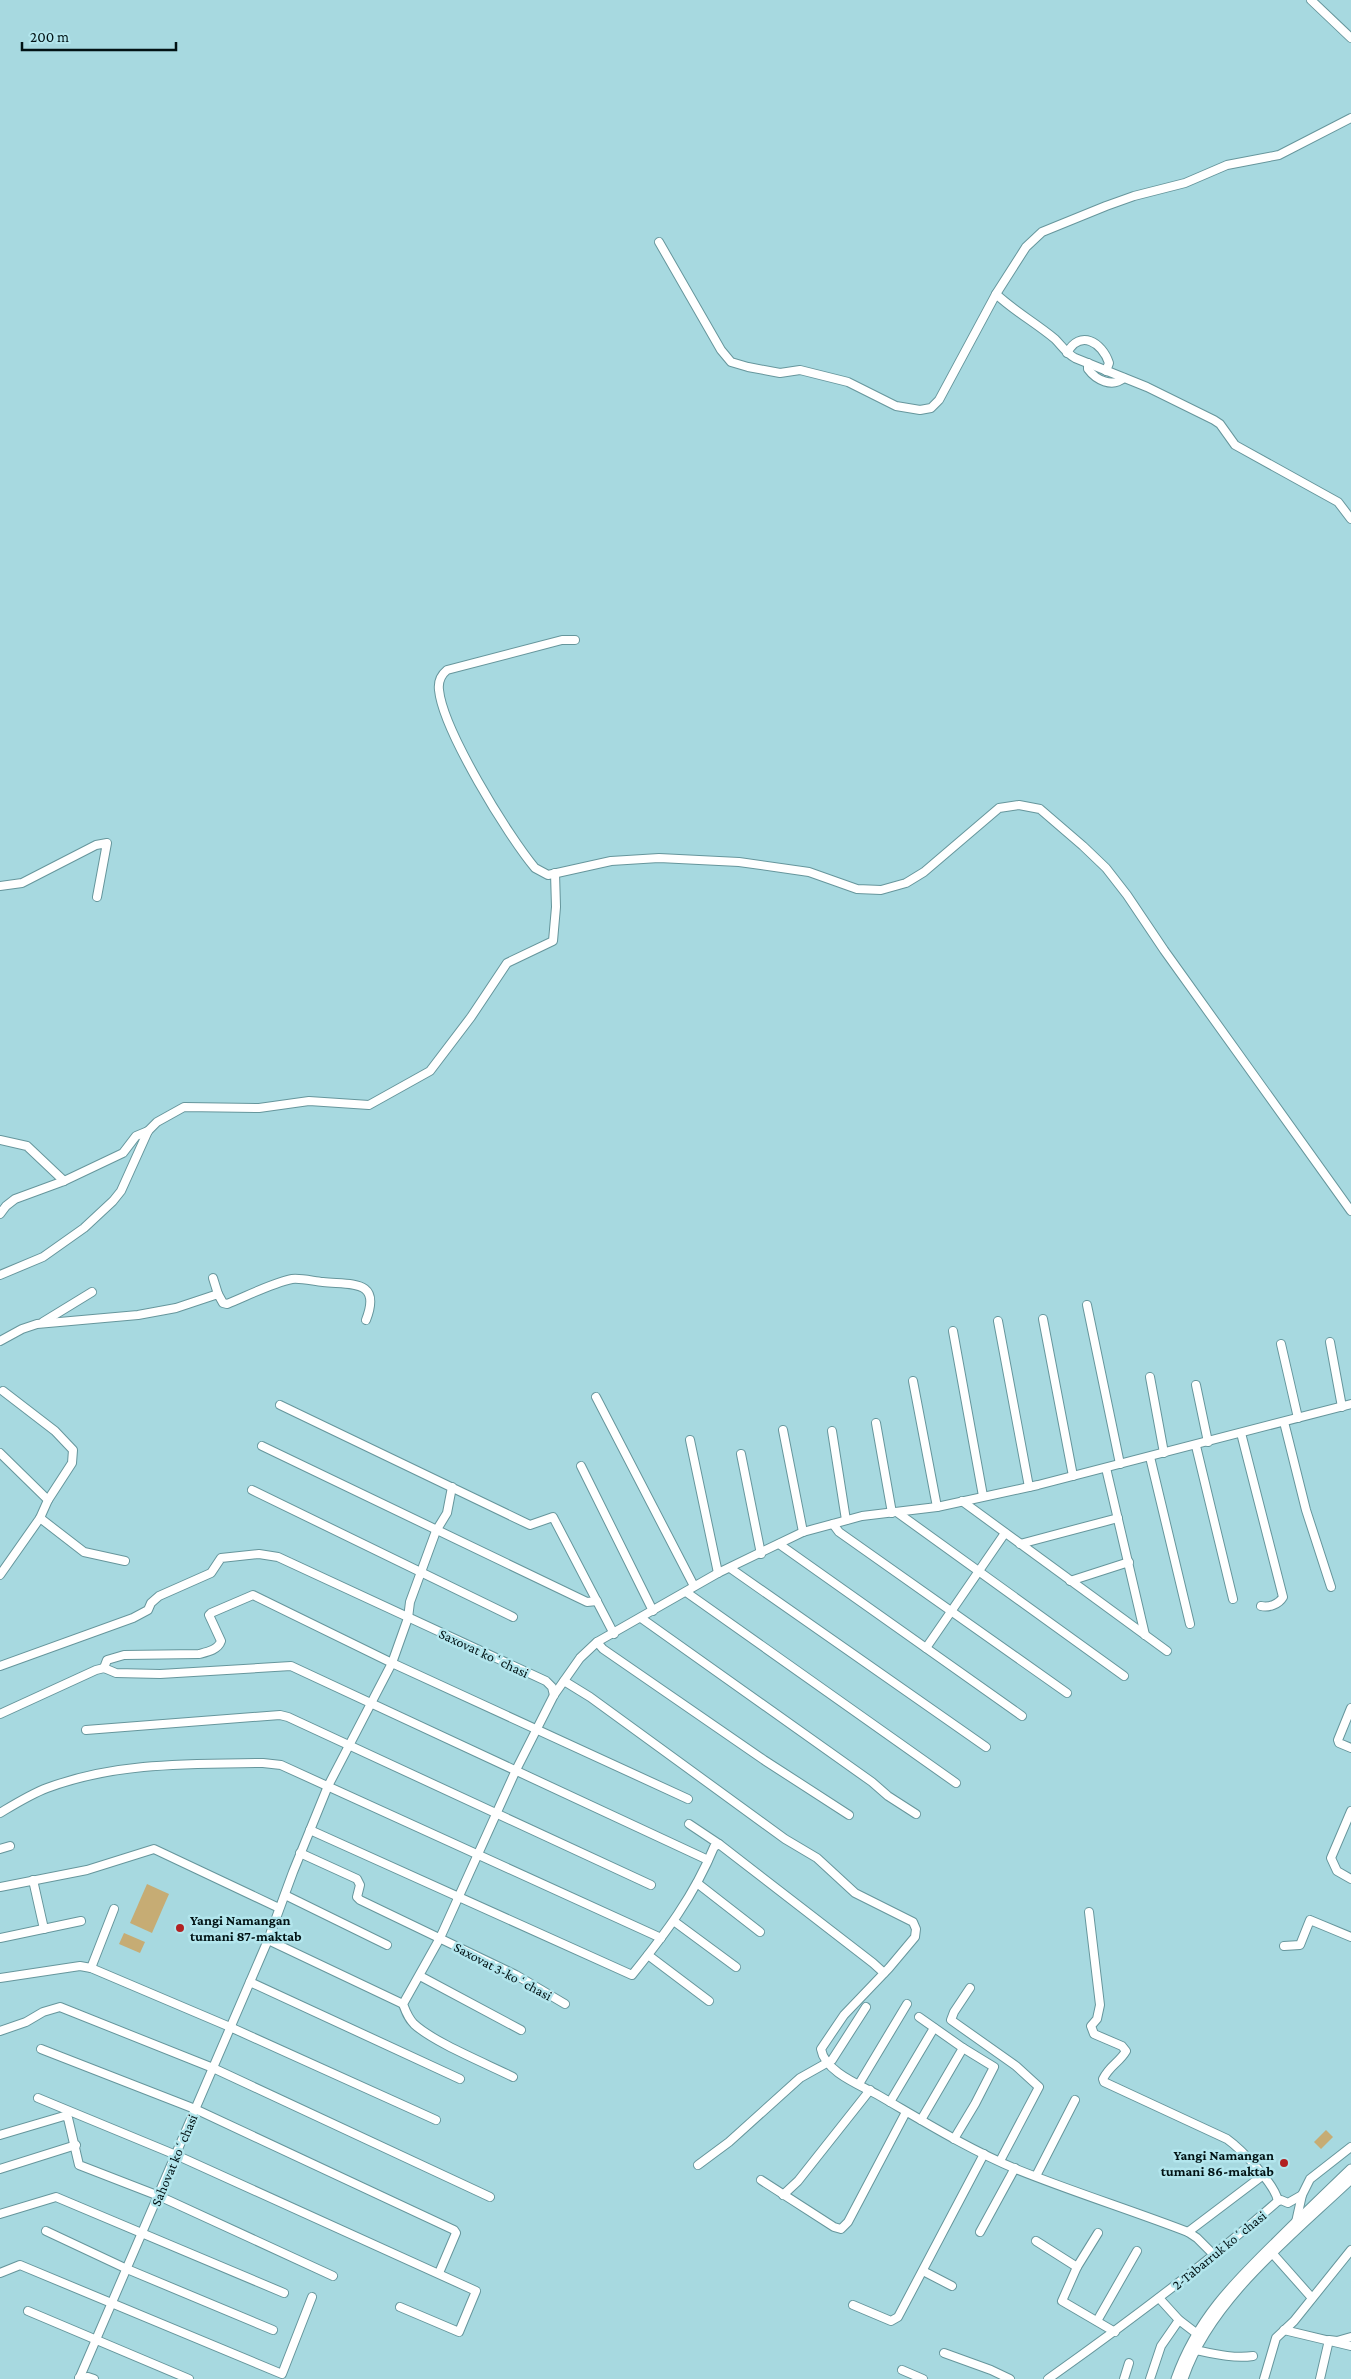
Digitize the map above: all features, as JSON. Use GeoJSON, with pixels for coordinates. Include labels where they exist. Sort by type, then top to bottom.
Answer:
{"type":"FeatureCollection","features":[{"type":"Feature","properties":{"kind":"main road"},"geometry":{"type":"LineString","coordinates":[[1183,2379],[1196,2333],[1223,2295],[1351,2168]]}},
{"type":"Feature","properties":{"kind":"main road"},"geometry":{"type":"LineString","coordinates":[[1176,2379],[1193,2349],[1226,2304],[1273,2254],[1351,2178]]}},
{"type":"Feature","properties":{"kind":"street"},"geometry":{"type":"LineString","coordinates":[[1311,0],[1351,38]]}},
{"type":"Feature","properties":{"kind":"street"},"geometry":{"type":"LineString","coordinates":[[658,242],[721,350],[731,362],[780,373],[800,370],[848,382],[896,406],[920,410],[931,408],[939,400],[996,294],[1026,247],[1042,232],[1106,206],[1134,196],[1185,183],[1227,165],[1280,156],[1351,118]]}},
{"type":"Feature","properties":{"kind":"street"},"geometry":{"type":"LineString","coordinates":[[996,294],[1017,313],[1055,339],[1066,353],[1214,420],[1220,424],[1235,445],[1338,502],[1351,519]]}},
{"type":"Feature","properties":{"kind":"street"},"geometry":{"type":"LineString","coordinates":[[1066,353],[1076,341],[1088,340],[1096,344],[1106,354],[1109,363],[1106,371]]}},
{"type":"Feature","properties":{"kind":"street"},"geometry":{"type":"LineString","coordinates":[[1088,363],[1088,369],[1100,381],[1113,383],[1124,378]]}},
{"type":"Feature","properties":{"kind":"street"},"geometry":{"type":"LineString","coordinates":[[575,640],[562,640],[448,670],[443,674],[439,688],[451,727],[493,804],[535,868],[548,875],[611,861],[659,858],[740,862],[810,872],[857,889],[881,890],[906,883],[924,872],[999,808],[1019,805],[1040,809],[1094,857],[1128,895],[1164,950],[1351,1211]]}},
{"type":"Feature","properties":{"kind":"street"},"geometry":{"type":"LineString","coordinates":[[0,886],[22,883],[96,845],[107,844],[97,897]]}},
{"type":"Feature","properties":{"kind":"street"},"geometry":{"type":"LineString","coordinates":[[0,1276],[42,1257],[84,1228],[122,1191],[148,1131],[157,1122],[184,1108],[259,1108],[309,1100],[370,1105],[430,1071],[471,1017],[507,963],[553,941],[556,874]]}},
{"type":"Feature","properties":{"kind":"street"},"geometry":{"type":"LineString","coordinates":[[0,1214],[15,1199],[64,1181],[123,1152],[136,1136],[148,1131]]}},
{"type":"Feature","properties":{"kind":"street"},"geometry":{"type":"LineString","coordinates":[[0,1140],[27,1146],[64,1181]]}},
{"type":"Feature","properties":{"kind":"street"},"geometry":{"type":"LineString","coordinates":[[213,1278],[218,1294],[223,1303],[227,1304],[291,1279],[348,1282],[365,1290],[370,1296],[372,1302],[366,1320]]}},
{"type":"Feature","properties":{"kind":"street"},"geometry":{"type":"LineString","coordinates":[[42,1324],[92,1292]]}},
{"type":"Feature","properties":{"kind":"street"},"geometry":{"type":"LineString","coordinates":[[0,1341],[22,1328],[42,1324],[138,1315],[176,1308],[218,1294]]}},
{"type":"Feature","properties":{"kind":"street"},"geometry":{"type":"LineString","coordinates":[[1087,1305],[1120,1464]]}},
{"type":"Feature","properties":{"kind":"street"},"geometry":{"type":"LineString","coordinates":[[1043,1319],[1072,1476]]}},
{"type":"Feature","properties":{"kind":"street"},"geometry":{"type":"LineString","coordinates":[[998,1320],[1029,1487]]}},
{"type":"Feature","properties":{"kind":"street"},"geometry":{"type":"LineString","coordinates":[[953,1331],[983,1496]]}},
{"type":"Feature","properties":{"kind":"street"},"geometry":{"type":"LineString","coordinates":[[1330,1342],[1342,1407]]}},
{"type":"Feature","properties":{"kind":"street"},"geometry":{"type":"LineString","coordinates":[[1281,1344],[1298,1418]]}},
{"type":"Feature","properties":{"kind":"street"},"geometry":{"type":"LineString","coordinates":[[1150,1377],[1164,1453]]}},
{"type":"Feature","properties":{"kind":"street"},"geometry":{"type":"LineString","coordinates":[[913,1381],[938,1507]]}},
{"type":"Feature","properties":{"kind":"street"},"geometry":{"type":"LineString","coordinates":[[1196,1385],[1208,1442]]}},
{"type":"Feature","properties":{"kind":"street"},"geometry":{"type":"LineString","coordinates":[[0,1576],[40,1518],[48,1500],[72,1463],[73,1450],[56,1431],[1,1391]]}},
{"type":"Feature","properties":{"kind":"street"},"geometry":{"type":"LineString","coordinates":[[596,1396],[694,1586]]}},
{"type":"Feature","properties":{"kind":"street"},"geometry":{"type":"LineString","coordinates":[[513,2077],[434,2037],[416,2025],[407,2015],[404,2004],[440,1938],[496,1812],[554,1695],[580,1658],[597,1642],[718,1573],[761,1554],[803,1532],[846,1520],[938,1507],[1029,1487],[1196,1446],[1351,1404]]}},
{"type":"Feature","properties":{"kind":"street"},"geometry":{"type":"LineString","coordinates":[[280,1405],[530,1525],[553,1518],[614,1634]]}},
{"type":"Feature","properties":{"kind":"street"},"geometry":{"type":"LineString","coordinates":[[1284,1422],[1306,1510],[1331,1587]]}},
{"type":"Feature","properties":{"kind":"street"},"geometry":{"type":"LineString","coordinates":[[876,1423],[895,1513],[1124,1676]]}},
{"type":"Feature","properties":{"kind":"street"},"geometry":{"type":"LineString","coordinates":[[783,1430],[803,1532]]}},
{"type":"Feature","properties":{"kind":"street"},"geometry":{"type":"LineString","coordinates":[[832,1431],[846,1520]]}},
{"type":"Feature","properties":{"kind":"street"},"geometry":{"type":"LineString","coordinates":[[1241,1433],[1283,1597],[1279,1603],[1266,1607],[1262,1606]]}},
{"type":"Feature","properties":{"kind":"street"},"geometry":{"type":"LineString","coordinates":[[690,1440],[718,1573]]}},
{"type":"Feature","properties":{"kind":"street"},"geometry":{"type":"LineString","coordinates":[[262,1446],[587,1602],[597,1601]]}},
{"type":"Feature","properties":{"kind":"street"},"geometry":{"type":"LineString","coordinates":[[1196,1446],[1233,1599]]}},
{"type":"Feature","properties":{"kind":"street"},"geometry":{"type":"LineString","coordinates":[[0,1453],[48,1500]]}},
{"type":"Feature","properties":{"kind":"street"},"geometry":{"type":"LineString","coordinates":[[741,1454],[761,1554]]}},
{"type":"Feature","properties":{"kind":"street"},"geometry":{"type":"LineString","coordinates":[[1150,1457],[1190,1624]]}},
{"type":"Feature","properties":{"kind":"street"},"geometry":{"type":"LineString","coordinates":[[581,1466],[653,1611]]}},
{"type":"Feature","properties":{"kind":"street"},"geometry":{"type":"LineString","coordinates":[[1106,1468],[1145,1635]]}},
{"type":"Feature","properties":{"kind":"street","name":"Sahovat koʻchasi"},"geometry":{"type":"LineString","coordinates":[[79,2378],[268,1940],[328,1786],[392,1663],[408,1618],[410,1602],[436,1531],[447,1513],[452,1487]]}},
{"type":"Feature","properties":{"kind":"street"},"geometry":{"type":"LineString","coordinates":[[252,1490],[513,1617]]}},
{"type":"Feature","properties":{"kind":"street"},"geometry":{"type":"LineString","coordinates":[[962,1501],[1167,1651]]}},
{"type":"Feature","properties":{"kind":"street"},"geometry":{"type":"LineString","coordinates":[[40,1518],[84,1552],[126,1561]]}},
{"type":"Feature","properties":{"kind":"street"},"geometry":{"type":"LineString","coordinates":[[1020,1544],[1118,1518]]}},
{"type":"Feature","properties":{"kind":"street"},"geometry":{"type":"LineString","coordinates":[[833,1524],[839,1532],[1067,1693]]}},
{"type":"Feature","properties":{"kind":"street"},"geometry":{"type":"LineString","coordinates":[[926,1648],[1005,1533]]}},
{"type":"Feature","properties":{"kind":"street"},"geometry":{"type":"LineString","coordinates":[[779,1544],[1022,1716]]}},
{"type":"Feature","properties":{"kind":"street","name":"Saxovat koʻchasi"},"geometry":{"type":"LineString","coordinates":[[0,1666],[133,1618],[148,1610],[151,1603],[159,1596],[211,1573],[221,1558],[259,1554],[278,1557],[546,1682],[552,1687],[554,1695]]}},
{"type":"Feature","properties":{"kind":"street"},"geometry":{"type":"LineString","coordinates":[[1070,1581],[1129,1562]]}},
{"type":"Feature","properties":{"kind":"street"},"geometry":{"type":"LineString","coordinates":[[730,1568],[986,1747]]}},
{"type":"Feature","properties":{"kind":"street"},"geometry":{"type":"LineString","coordinates":[[686,1592],[956,1783]]}},
{"type":"Feature","properties":{"kind":"street"},"geometry":{"type":"LineString","coordinates":[[104,1668],[107,1660],[124,1655],[199,1654],[209,1651],[220,1645],[222,1641],[210,1615],[211,1613],[253,1595],[392,1663],[688,1800]]}},
{"type":"Feature","properties":{"kind":"street"},"geometry":{"type":"LineString","coordinates":[[641,1618],[882,1789],[888,1796],[916,1814]]}},
{"type":"Feature","properties":{"kind":"street"},"geometry":{"type":"LineString","coordinates":[[597,1642],[603,1649],[756,1755],[849,1815]]}},
{"type":"Feature","properties":{"kind":"street"},"geometry":{"type":"LineString","coordinates":[[0,1714],[104,1668],[116,1673],[160,1674],[291,1666],[708,1860]]}},
{"type":"Feature","properties":{"kind":"street"},"geometry":{"type":"LineString","coordinates":[[564,1680],[785,1839],[817,1858],[855,1894],[913,1922],[916,1929],[915,1937],[884,1974],[844,2015],[821,2049],[822,2055],[828,2063],[906,2112],[984,2154],[1015,2168],[1188,2232],[1213,2254]]}},
{"type":"Feature","properties":{"kind":"street"},"geometry":{"type":"LineString","coordinates":[[1351,1708],[1338,1740],[1339,1743],[1351,1748]]}},
{"type":"Feature","properties":{"kind":"street"},"geometry":{"type":"LineString","coordinates":[[86,1730],[280,1715],[496,1812],[651,1885]]}},
{"type":"Feature","properties":{"kind":"street"},"geometry":{"type":"LineString","coordinates":[[0,1812],[47,1788],[84,1777],[150,1764],[263,1763],[281,1765],[661,1938]]}},
{"type":"Feature","properties":{"kind":"street"},"geometry":{"type":"LineString","coordinates":[[1351,1811],[1331,1858],[1332,1865],[1337,1871],[1351,1879]]}},
{"type":"Feature","properties":{"kind":"street"},"geometry":{"type":"LineString","coordinates":[[689,1824],[719,1844],[874,1963],[884,1974]]}},
{"type":"Feature","properties":{"kind":"street"},"geometry":{"type":"LineString","coordinates":[[310,1830],[632,1975],[675,1922],[697,1883],[714,1847],[719,1844]]}},
{"type":"Feature","properties":{"kind":"street"},"geometry":{"type":"LineString","coordinates":[[0,1849],[10,1846]]}},
{"type":"Feature","properties":{"kind":"street"},"geometry":{"type":"LineString","coordinates":[[0,1887],[87,1870],[154,1849],[280,1908]]}},
{"type":"Feature","properties":{"kind":"street"},"geometry":{"type":"LineString","coordinates":[[300,1854],[358,1879],[360,1885],[357,1897],[360,1900],[440,1938]]}},
{"type":"Feature","properties":{"kind":"street"},"geometry":{"type":"LineString","coordinates":[[33,1880],[44,1929]]}},
{"type":"Feature","properties":{"kind":"street"},"geometry":{"type":"LineString","coordinates":[[697,1883],[760,1932]]}},
{"type":"Feature","properties":{"kind":"street"},"geometry":{"type":"LineString","coordinates":[[285,1895],[387,1944]]}},
{"type":"Feature","properties":{"kind":"street"},"geometry":{"type":"LineString","coordinates":[[91,1968],[114,1910]]}},
{"type":"Feature","properties":{"kind":"street"},"geometry":{"type":"LineString","coordinates":[[1089,1912],[1100,2005],[1097,2019],[1091,2026],[1094,2034],[1122,2046],[1126,2051],[1108,2069],[1103,2080],[1104,2082],[1227,2139],[1235,2145],[1262,2176],[1274,2191],[1278,2201],[1281,2200],[1288,2203],[1302,2195]]}},
{"type":"Feature","properties":{"kind":"street"},"geometry":{"type":"LineString","coordinates":[[1284,1946],[1300,1945],[1310,1920],[1351,1937]]}},
{"type":"Feature","properties":{"kind":"street"},"geometry":{"type":"LineString","coordinates":[[0,1938],[81,1921]]}},
{"type":"Feature","properties":{"kind":"street"},"geometry":{"type":"LineString","coordinates":[[675,1922],[736,1967]]}},
{"type":"Feature","properties":{"kind":"street","name":"Saxovat 3-koʻchasi"},"geometry":{"type":"LineString","coordinates":[[440,1938],[516,1975],[565,2004]]}},
{"type":"Feature","properties":{"kind":"street"},"geometry":{"type":"LineString","coordinates":[[268,1940],[404,2004]]}},
{"type":"Feature","properties":{"kind":"street"},"geometry":{"type":"LineString","coordinates":[[648,1955],[709,2001]]}},
{"type":"Feature","properties":{"kind":"street"},"geometry":{"type":"LineString","coordinates":[[0,1978],[80,1966],[91,1968],[230,2026],[436,2120]]}},
{"type":"Feature","properties":{"kind":"street"},"geometry":{"type":"LineString","coordinates":[[420,1976],[521,2030]]}},
{"type":"Feature","properties":{"kind":"street"},"geometry":{"type":"LineString","coordinates":[[250,1982],[460,2079]]}},
{"type":"Feature","properties":{"kind":"street"},"geometry":{"type":"LineString","coordinates":[[970,1988],[954,2012],[951,2020],[1016,2066],[1039,2087],[1000,2161]]}},
{"type":"Feature","properties":{"kind":"street"},"geometry":{"type":"LineString","coordinates":[[859,2084],[906,2004]]}},
{"type":"Feature","properties":{"kind":"street"},"geometry":{"type":"LineString","coordinates":[[0,2031],[26,2022],[43,2012],[60,2007],[213,2068],[490,2198]]}},
{"type":"Feature","properties":{"kind":"street"},"geometry":{"type":"LineString","coordinates":[[698,2165],[729,2142],[800,2078],[828,2063],[866,2007]]}},
{"type":"Feature","properties":{"kind":"street"},"geometry":{"type":"LineString","coordinates":[[918,2017],[994,2067],[954,2139]]}},
{"type":"Feature","properties":{"kind":"street"},"geometry":{"type":"LineString","coordinates":[[890,2102],[934,2028]]}},
{"type":"Feature","properties":{"kind":"street"},"geometry":{"type":"LineString","coordinates":[[921,2120],[963,2048]]}},
{"type":"Feature","properties":{"kind":"street"},"geometry":{"type":"LineString","coordinates":[[41,2049],[195,2110],[454,2230],[456,2233],[454,2239],[439,2273]]}},
{"type":"Feature","properties":{"kind":"street"},"geometry":{"type":"LineString","coordinates":[[783,2195],[798,2181],[870,2090]]}},
{"type":"Feature","properties":{"kind":"street"},"geometry":{"type":"LineString","coordinates":[[38,2098],[176,2154],[476,2291],[459,2332],[400,2307]]}},
{"type":"Feature","properties":{"kind":"street"},"geometry":{"type":"LineString","coordinates":[[1036,2176],[1075,2100]]}},
{"type":"Feature","properties":{"kind":"street"},"geometry":{"type":"LineString","coordinates":[[761,2180],[834,2228],[841,2229],[848,2222],[906,2112]]}},
{"type":"Feature","properties":{"kind":"street"},"geometry":{"type":"LineString","coordinates":[[0,2135],[64,2116],[68,2118],[80,2165],[159,2196],[333,2276]]}},
{"type":"Feature","properties":{"kind":"street"},"geometry":{"type":"LineString","coordinates":[[0,2169],[76,2145]]}},
{"type":"Feature","properties":{"kind":"street"},"geometry":{"type":"LineString","coordinates":[[1296,2222],[1302,2195],[1310,2179],[1351,2147]]}},
{"type":"Feature","properties":{"kind":"street"},"geometry":{"type":"LineString","coordinates":[[853,2305],[891,2321],[895,2320],[923,2271],[984,2154]]}},
{"type":"Feature","properties":{"kind":"street"},"geometry":{"type":"LineString","coordinates":[[980,2232],[1015,2168]]}},
{"type":"Feature","properties":{"kind":"street"},"geometry":{"type":"LineString","coordinates":[[1188,2232],[1262,2176]]}},
{"type":"Feature","properties":{"kind":"street"},"geometry":{"type":"LineString","coordinates":[[0,2214],[56,2197],[284,2293]]}},
{"type":"Feature","properties":{"kind":"street","name":"2-Tabarruk koʻchasi"},"geometry":{"type":"LineString","coordinates":[[1048,2379],[1115,2332],[1159,2298],[1278,2201]]}},
{"type":"Feature","properties":{"kind":"street"},"geometry":{"type":"LineString","coordinates":[[46,2231],[126,2269],[273,2330]]}},
{"type":"Feature","properties":{"kind":"street"},"geometry":{"type":"LineString","coordinates":[[1098,2233],[1077,2267],[1062,2301],[1115,2332]]}},
{"type":"Feature","properties":{"kind":"street"},"geometry":{"type":"LineString","coordinates":[[1036,2241],[1077,2267]]}},
{"type":"Feature","properties":{"kind":"street"},"geometry":{"type":"LineString","coordinates":[[1264,2379],[1273,2344],[1351,2250]]}},
{"type":"Feature","properties":{"kind":"street"},"geometry":{"type":"LineString","coordinates":[[1097,2321],[1137,2251]]}},
{"type":"Feature","properties":{"kind":"street"},"geometry":{"type":"LineString","coordinates":[[1273,2254],[1312,2298]]}},
{"type":"Feature","properties":{"kind":"street"},"geometry":{"type":"LineString","coordinates":[[0,2272],[20,2265],[282,2374],[312,2297]]}},
{"type":"Feature","properties":{"kind":"street"},"geometry":{"type":"LineString","coordinates":[[923,2271],[952,2286]]}},
{"type":"Feature","properties":{"kind":"street","name":"2-Tabarruk koʻchasi"},"geometry":{"type":"LineString","coordinates":[[1159,2298],[1179,2320],[1196,2333]]}},
{"type":"Feature","properties":{"kind":"street"},"geometry":{"type":"LineString","coordinates":[[28,2311],[190,2379]]}},
{"type":"Feature","properties":{"kind":"street"},"geometry":{"type":"LineString","coordinates":[[1150,2379],[1161,2346],[1179,2320]]}},
{"type":"Feature","properties":{"kind":"street"},"geometry":{"type":"LineString","coordinates":[[1284,2330],[1351,2346]]}},
{"type":"Feature","properties":{"kind":"street"},"geometry":{"type":"LineString","coordinates":[[1329,2340],[1337,2341],[1351,2337]]}},
{"type":"Feature","properties":{"kind":"street","name":"2-Tabarruk koʻchasi"},"geometry":{"type":"LineString","coordinates":[[1054,2379],[1101,2344],[1104,2338]]}},
{"type":"Feature","properties":{"kind":"street"},"geometry":{"type":"LineString","coordinates":[[1320,2379],[1329,2340]]}},
{"type":"Feature","properties":{"kind":"street"},"geometry":{"type":"LineString","coordinates":[[1193,2349],[1242,2357],[1253,2356]]}},
{"type":"Feature","properties":{"kind":"street"},"geometry":{"type":"LineString","coordinates":[[944,2353],[1010,2379]]}},
{"type":"Feature","properties":{"kind":"street"},"geometry":{"type":"LineString","coordinates":[[1124,2379],[1129,2363]]}},
{"type":"Feature","properties":{"kind":"street"},"geometry":{"type":"LineString","coordinates":[[902,2370],[923,2379]]}},
{"type":"Feature","properties":{"kind":"street"},"geometry":{"type":"LineString","coordinates":[[79,2378],[88,2377],[94,2379]]}},
{"type":"Feature","properties":{"kind":"shaded area"},"geometry":{"type":"Polygon","coordinates":[[[147,1884],[169,1894],[152,1933],[130,1923],[147,1884]]]}},
{"type":"Feature","properties":{"kind":"shaded area"},"geometry":{"type":"Polygon","coordinates":[[[124,1933],[145,1942],[140,1953],[119,1944],[124,1933]]]}},
{"type":"Feature","properties":{"kind":"shaded area"},"geometry":{"type":"Polygon","coordinates":[[[1326,2130],[1333,2137],[1321,2149],[1314,2142],[1326,2130]]]}},
{"type":"Feature","properties":{"kind":"place","name":"Yangi Namangan tumani 87-maktab"},"geometry":{"type":"Point","coordinates":[180,1928]}},
{"type":"Feature","properties":{"kind":"place","name":"Yangi Namangan tumani 86-maktab"},"geometry":{"type":"Point","coordinates":[1284,2163]}}]}
